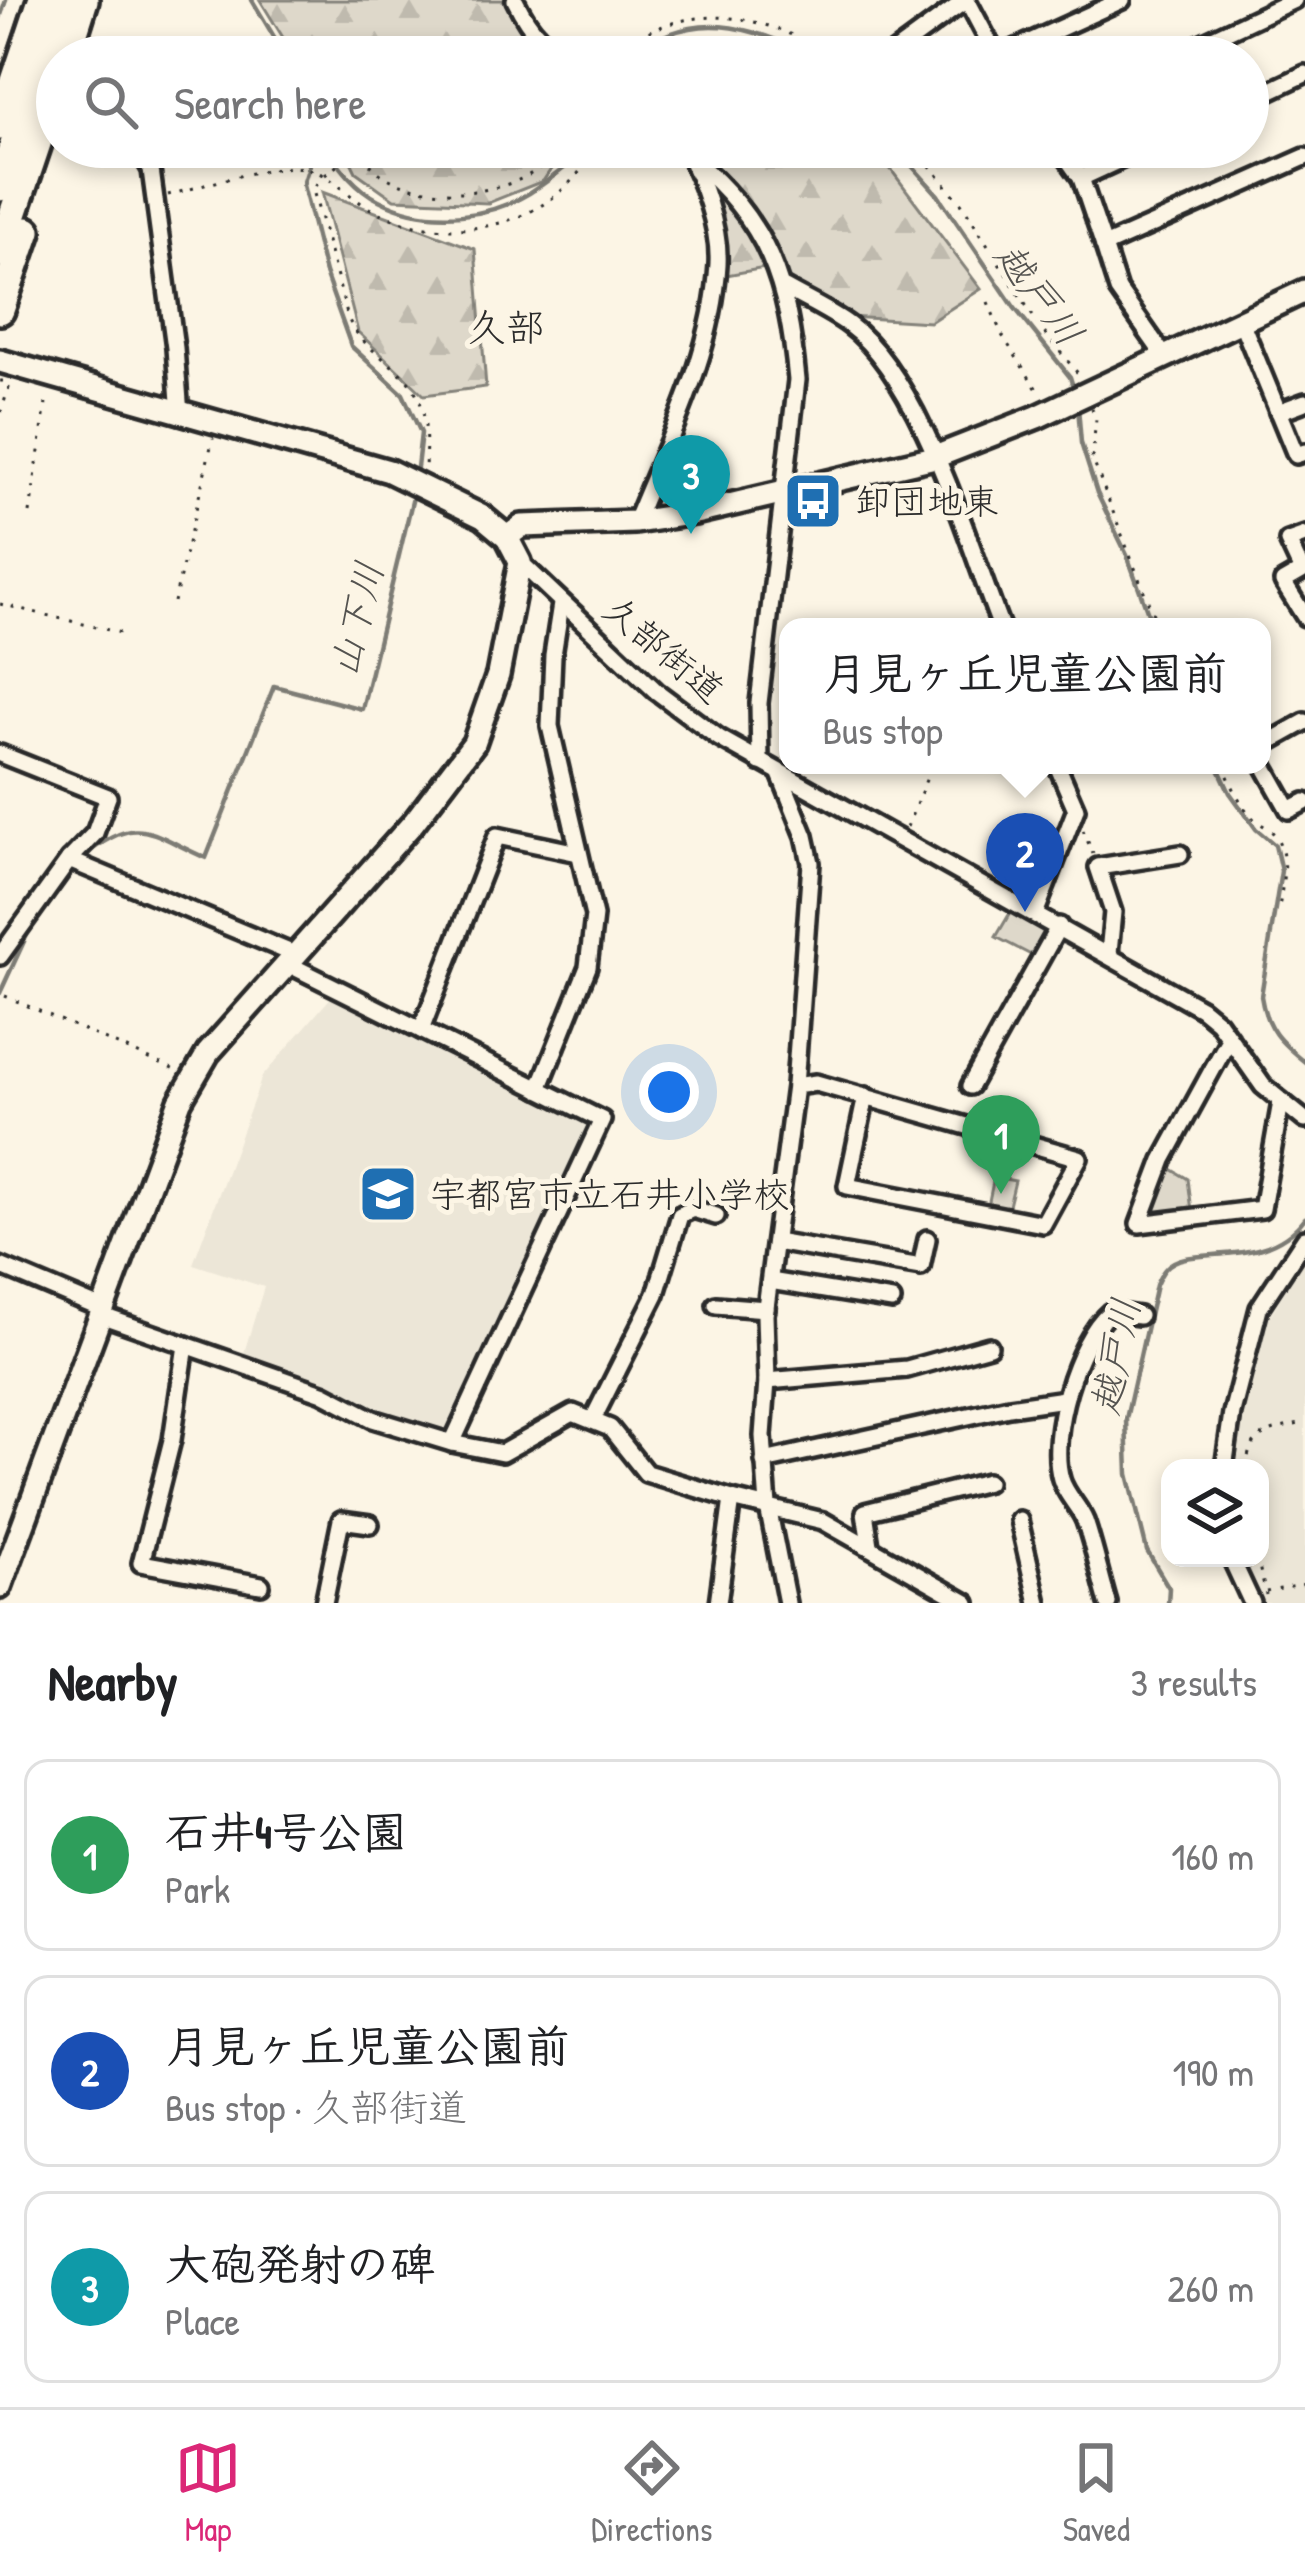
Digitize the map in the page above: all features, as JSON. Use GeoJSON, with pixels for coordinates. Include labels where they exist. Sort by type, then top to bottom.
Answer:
{"type":"FeatureCollection","features":[{"type":"Feature","properties":{"kind":"highway"},"geometry":{"type":"LineString","coordinates":[[39,36],[42,0]]}},
{"type":"Feature","properties":{"kind":"highway"},"geometry":{"type":"LineString","coordinates":[[53,36],[62,0]]}},
{"type":"Feature","properties":{"kind":"highway"},"geometry":{"type":"LineString","coordinates":[[73,36],[85,0]]}},
{"type":"Feature","properties":{"kind":"highway"},"geometry":{"type":"LineString","coordinates":[[92,36],[104,0]]}},
{"type":"Feature","properties":{"kind":"highway"},"geometry":{"type":"LineString","coordinates":[[0,310],[30,132],[36,66]]}},
{"type":"Feature","properties":{"kind":"highway"},"geometry":{"type":"LineString","coordinates":[[0,187],[30,132]]}},
{"type":"Feature","properties":{"kind":"highway"},"geometry":{"type":"LineString","coordinates":[[0,254],[30,132]]}},
{"type":"Feature","properties":{"kind":"street"},"geometry":{"type":"LineString","coordinates":[[515,0],[538,36]]}},
{"type":"Feature","properties":{"kind":"street"},"geometry":{"type":"LineString","coordinates":[[917,36],[967,0],[986,36]]}},
{"type":"Feature","properties":{"kind":"street"},"geometry":{"type":"LineString","coordinates":[[1043,36],[1122,0]]}},
{"type":"Feature","properties":{"kind":"street"},"geometry":{"type":"LineString","coordinates":[[1218,36],[1296,0],[1305,14]]}},
{"type":"Feature","properties":{"kind":"street"},"geometry":{"type":"LineString","coordinates":[[1269,91],[1305,74]]}},
{"type":"Feature","properties":{"kind":"street"},"geometry":{"type":"LineString","coordinates":[[1104,246],[1305,157]]}},
{"type":"Feature","properties":{"kind":"street"},"geometry":{"type":"LineString","coordinates":[[150,168],[176,348],[180,415]]}},
{"type":"Feature","properties":{"kind":"street"},"geometry":{"type":"LineString","coordinates":[[635,522],[696,380],[718,262],[714,227],[693,168]]}},
{"type":"Feature","properties":{"kind":"street"},"geometry":{"type":"LineString","coordinates":[[706,168],[728,187],[752,223],[784,288],[797,380],[759,703],[760,762]]}},
{"type":"Feature","properties":{"kind":"street"},"geometry":{"type":"LineString","coordinates":[[1074,168],[1118,290],[1165,357]]}},
{"type":"Feature","properties":{"kind":"street"},"geometry":{"type":"LineString","coordinates":[[1081,178],[1103,168]]}},
{"type":"Feature","properties":{"kind":"street"},"geometry":{"type":"LineString","coordinates":[[784,288],[850,326],[888,365],[935,457],[997,618]]}},
{"type":"Feature","properties":{"kind":"street"},"geometry":{"type":"LineString","coordinates":[[507,537],[522,526],[635,522],[786,494],[935,457],[1053,410],[1305,291]]}},
{"type":"Feature","properties":{"kind":"street"},"geometry":{"type":"LineString","coordinates":[[1241,321],[1296,455],[1305,452]]}},
{"type":"Feature","properties":{"kind":"street","name":"久部街道"},"geometry":{"type":"LineString","coordinates":[[0,361],[388,471],[483,518],[507,537],[520,562],[561,604],[656,691],[719,738],[1202,1008],[1218,1022],[1250,1072],[1305,1120]]}},
{"type":"Feature","properties":{"kind":"street"},"geometry":{"type":"LineString","coordinates":[[1278,412],[1305,402]]}},
{"type":"Feature","properties":{"kind":"street"},"geometry":{"type":"LineString","coordinates":[[1305,535],[1288,542],[1303,571],[1283,582],[1305,616]]}},
{"type":"Feature","properties":{"kind":"street"},"geometry":{"type":"LineString","coordinates":[[0,1587],[159,1150],[194,1078],[208,1053],[414,822],[474,742],[498,675],[520,562]]}},
{"type":"Feature","properties":{"kind":"street"},"geometry":{"type":"LineString","coordinates":[[539,1089],[588,967],[594,916],[550,726],[561,604]]}},
{"type":"Feature","properties":{"kind":"street"},"geometry":{"type":"LineString","coordinates":[[1271,741],[1305,722]]}},
{"type":"Feature","properties":{"kind":"street"},"geometry":{"type":"LineString","coordinates":[[0,754],[108,797],[95,832],[69,860],[0,956]]}},
{"type":"Feature","properties":{"kind":"street"},"geometry":{"type":"LineString","coordinates":[[1035,914],[1076,809],[1062,774]]}},
{"type":"Feature","properties":{"kind":"street"},"geometry":{"type":"LineString","coordinates":[[1269,774],[1289,810],[1305,802]]}},
{"type":"Feature","properties":{"kind":"street"},"geometry":{"type":"LineString","coordinates":[[780,775],[806,836],[811,887],[795,1086],[766,1309],[764,1461],[787,1603]]}},
{"type":"Feature","properties":{"kind":"street"},"geometry":{"type":"LineString","coordinates":[[422,1030],[497,836],[578,853]]}},
{"type":"Feature","properties":{"kind":"street"},"geometry":{"type":"LineString","coordinates":[[1109,953],[1113,912],[1098,867],[1180,854]]}},
{"type":"Feature","properties":{"kind":"street"},"geometry":{"type":"LineString","coordinates":[[69,860],[290,959],[602,1120],[452,1443]]}},
{"type":"Feature","properties":{"kind":"street"},"geometry":{"type":"LineString","coordinates":[[970,1087],[1059,926]]}},
{"type":"Feature","properties":{"kind":"street"},"geometry":{"type":"LineString","coordinates":[[1228,1041],[1163,1160],[1139,1224],[1262,1209],[1281,1102]]}},
{"type":"Feature","properties":{"kind":"street"},"geometry":{"type":"LineString","coordinates":[[795,1086],[816,1083],[866,1096],[1079,1158],[1043,1224],[847,1186],[866,1096]]}},
{"type":"Feature","properties":{"kind":"street"},"geometry":{"type":"LineString","coordinates":[[593,1419],[656,1294],[680,1215],[692,1209],[716,1216]]}},
{"type":"Feature","properties":{"kind":"street"},"geometry":{"type":"LineString","coordinates":[[1225,1459],[1259,1308],[1305,1238]]}},
{"type":"Feature","properties":{"kind":"street"},"geometry":{"type":"LineString","coordinates":[[775,1242],[921,1268],[927,1239]]}},
{"type":"Feature","properties":{"kind":"street"},"geometry":{"type":"LineString","coordinates":[[0,1266],[101,1312],[323,1393],[373,1419],[452,1443],[502,1453],[573,1413],[593,1419],[610,1428],[646,1473],[823,1521],[967,1603]]}},
{"type":"Feature","properties":{"kind":"street"},"geometry":{"type":"LineString","coordinates":[[770,1281],[892,1301]]}},
{"type":"Feature","properties":{"kind":"street"},"geometry":{"type":"LineString","coordinates":[[716,1305],[766,1309]]}},
{"type":"Feature","properties":{"kind":"street"},"geometry":{"type":"LineString","coordinates":[[1108,1603],[1083,1516],[1061,1480],[1059,1437],[1064,1399],[1096,1324],[1110,1312],[1139,1316]]}},
{"type":"Feature","properties":{"kind":"street"},"geometry":{"type":"LineString","coordinates":[[186,1345],[172,1440],[142,1563],[261,1585]]}},
{"type":"Feature","properties":{"kind":"street"},"geometry":{"type":"LineString","coordinates":[[767,1381],[907,1370],[989,1346]]}},
{"type":"Feature","properties":{"kind":"street"},"geometry":{"type":"LineString","coordinates":[[764,1461],[1009,1406],[1064,1399]]}},
{"type":"Feature","properties":{"kind":"street"},"geometry":{"type":"LineString","coordinates":[[869,1544],[865,1512],[988,1482]]}},
{"type":"Feature","properties":{"kind":"street"},"geometry":{"type":"LineString","coordinates":[[718,1603],[732,1499]]}},
{"type":"Feature","properties":{"kind":"street"},"geometry":{"type":"LineString","coordinates":[[324,1603],[341,1520],[370,1524]]}},
{"type":"Feature","properties":{"kind":"street"},"geometry":{"type":"LineString","coordinates":[[1019,1520],[1038,1603]]}},
{"type":"Feature","properties":{"kind":"street"},"geometry":{"type":"LineString","coordinates":[[1237,1567],[1258,1598]]}},
{"type":"Feature","properties":{"kind":"path"},"geometry":{"type":"LineString","coordinates":[[632,36],[668,17],[696,11],[734,14],[800,36]]}},
{"type":"Feature","properties":{"kind":"path"},"geometry":{"type":"LineString","coordinates":[[155,199],[290,168]]}},
{"type":"Feature","properties":{"kind":"path"},"geometry":{"type":"LineString","coordinates":[[306,168],[324,174],[352,199],[378,213],[422,226],[459,230],[502,224],[539,209],[584,168]]}},
{"type":"Feature","properties":{"kind":"path"},"geometry":{"type":"LineString","coordinates":[[332,168],[314,190],[356,336],[414,390],[423,413],[425,489]]}},
{"type":"Feature","properties":{"kind":"path"},"geometry":{"type":"LineString","coordinates":[[374,168],[416,190],[488,188],[541,168]]}},
{"type":"Feature","properties":{"kind":"path"},"geometry":{"type":"LineString","coordinates":[[932,168],[962,204],[1041,329],[1079,371],[1096,419],[1092,458],[1154,618]]}},
{"type":"Feature","properties":{"kind":"path"},"geometry":{"type":"LineString","coordinates":[[988,302],[1002,335],[1053,410]]}},
{"type":"Feature","properties":{"kind":"path"},"geometry":{"type":"LineString","coordinates":[[31,513],[50,376]]}},
{"type":"Feature","properties":{"kind":"path"},"geometry":{"type":"LineString","coordinates":[[0,381],[9,388],[0,415]]}},
{"type":"Feature","properties":{"kind":"path"},"geometry":{"type":"LineString","coordinates":[[174,602],[216,424]]}},
{"type":"Feature","properties":{"kind":"path"},"geometry":{"type":"LineString","coordinates":[[0,604],[125,634]]}},
{"type":"Feature","properties":{"kind":"path"},"geometry":{"type":"LineString","coordinates":[[902,839],[928,774]]}},
{"type":"Feature","properties":{"kind":"path"},"geometry":{"type":"LineString","coordinates":[[1227,774],[1252,817],[1275,835],[1281,850],[1284,872],[1279,909]]}},
{"type":"Feature","properties":{"kind":"path"},"geometry":{"type":"LineString","coordinates":[[1076,809],[1098,867]]}},
{"type":"Feature","properties":{"kind":"path"},"geometry":{"type":"LineString","coordinates":[[4,996],[194,1078]]}},
{"type":"Feature","properties":{"kind":"path"},"geometry":{"type":"LineString","coordinates":[[1248,1459],[1255,1439],[1266,1432],[1305,1423]]}},
{"type":"Feature","properties":{"kind":"path"},"geometry":{"type":"LineString","coordinates":[[1257,1567],[1258,1598]]}},
{"type":"Feature","properties":{"kind":"path"},"geometry":{"type":"LineString","coordinates":[[1258,1598],[1305,1584]]}},
{"type":"Feature","properties":{"kind":"path"},"geometry":{"type":"LineString","coordinates":[[1258,1598],[1268,1603]]}},
{"type":"Feature","properties":{"kind":"shaded area","name":"宇都宮市立石井小学校"},"geometry":{"type":"Polygon","coordinates":[[[333,995],[588,1125],[447,1434],[243,1356],[264,1287],[193,1264],[262,1077],[333,995]]]}},
{"type":"Feature","properties":{"kind":"shaded area"},"geometry":{"type":"Polygon","coordinates":[[[1305,1258],[1305,1603],[1258,1603],[1248,1567],[1269,1567],[1269,1459],[1231,1459],[1269,1317],[1305,1258]]]}},
{"type":"Feature","properties":{"kind":"green space"},"geometry":{"type":"Polygon","coordinates":[[[260,0],[507,0],[523,36],[282,36],[260,0]]]}},
{"type":"Feature","properties":{"kind":"green space"},"geometry":{"type":"Polygon","coordinates":[[[354,168],[552,168],[543,181],[488,203],[394,199],[354,168]]]}},
{"type":"Feature","properties":{"kind":"green space"},"geometry":{"type":"Polygon","coordinates":[[[695,168],[890,168],[981,289],[930,322],[832,316],[770,267],[721,276],[695,168]]]}},
{"type":"Feature","properties":{"kind":"green space"},"geometry":{"type":"Polygon","coordinates":[[[322,192],[475,249],[486,387],[424,395],[358,332],[322,192]]]}},
{"type":"Feature","properties":{"kind":"green space"},"geometry":{"type":"Polygon","coordinates":[[[1013,908],[1049,924],[1033,956],[996,937],[1013,908]]]}},
{"type":"Feature","properties":{"kind":"green space"},"geometry":{"type":"Polygon","coordinates":[[[1168,1167],[1188,1179],[1192,1211],[1158,1215],[1152,1207],[1168,1167]]]}},
{"type":"Feature","properties":{"kind":"green space"},"geometry":{"type":"Polygon","coordinates":[[[994,1177],[1015,1181],[1008,1210],[988,1206],[994,1177]]]}},
{"type":"Feature","properties":{"kind":"waterway"},"geometry":{"type":"LineString","coordinates":[[0,18],[6,0]]}},
{"type":"Feature","properties":{"kind":"waterway","name":"越戸川"},"geometry":{"type":"LineString","coordinates":[[252,0],[273,36]]}},
{"type":"Feature","properties":{"kind":"waterway","name":"越戸川"},"geometry":{"type":"LineString","coordinates":[[664,36],[721,26],[766,36]]}},
{"type":"Feature","properties":{"kind":"waterway","name":"山下川"},"geometry":{"type":"LineString","coordinates":[[308,168],[303,185],[325,273],[351,346],[403,394],[421,433],[416,476]]}},
{"type":"Feature","properties":{"kind":"waterway","name":"越戸川"},"geometry":{"type":"LineString","coordinates":[[342,168],[371,195],[398,208],[440,216],[503,206],[564,168]]}},
{"type":"Feature","properties":{"kind":"waterway","name":"越戸川"},"geometry":{"type":"LineString","coordinates":[[914,168],[1070,377],[1074,390]]}},
{"type":"Feature","properties":{"kind":"waterway","name":"越戸川"},"geometry":{"type":"LineString","coordinates":[[1078,407],[1081,443],[1097,493],[1150,618]]}},
{"type":"Feature","properties":{"kind":"waterway","name":"山下川"},"geometry":{"type":"LineString","coordinates":[[82,857],[117,835],[143,831],[206,858],[274,686],[362,709],[414,493]]}},
{"type":"Feature","properties":{"kind":"waterway","name":"越戸川"},"geometry":{"type":"LineString","coordinates":[[1221,774],[1256,829],[1275,845],[1281,871],[1261,996],[1276,1034],[1305,1062]]}},
{"type":"Feature","properties":{"kind":"waterway","name":"山下川"},"geometry":{"type":"LineString","coordinates":[[0,993],[33,922]]}},
{"type":"Feature","properties":{"kind":"waterway","name":"越戸川"},"geometry":{"type":"LineString","coordinates":[[1168,1603],[1169,1588],[1147,1551],[1128,1474],[1126,1419],[1156,1285],[1164,1270],[1177,1261],[1269,1245],[1305,1218]]}},
{"type":"Feature","properties":{"kind":"place","name":"卸団地東"},"geometry":{"type":"Point","coordinates":[813,501]}},
{"type":"Feature","properties":{"kind":"place","name":"大砲発射の碑"},"geometry":{"type":"Point","coordinates":[691,534]}},
{"type":"Feature","properties":{"kind":"place","name":"月見ヶ丘児童公園前"},"geometry":{"type":"Point","coordinates":[1025,912]}},
{"type":"Feature","properties":{"kind":"place","name":"宇都宮市立石井小学校"},"geometry":{"type":"Point","coordinates":[388,1194]}},
{"type":"Feature","properties":{"kind":"place","name":"石井4号公園"},"geometry":{"type":"Point","coordinates":[1001,1194]}},
{"type":"Feature","properties":{"kind":"district","name":"久部"},"geometry":{"type":"Point","coordinates":[506,327]}}]}
